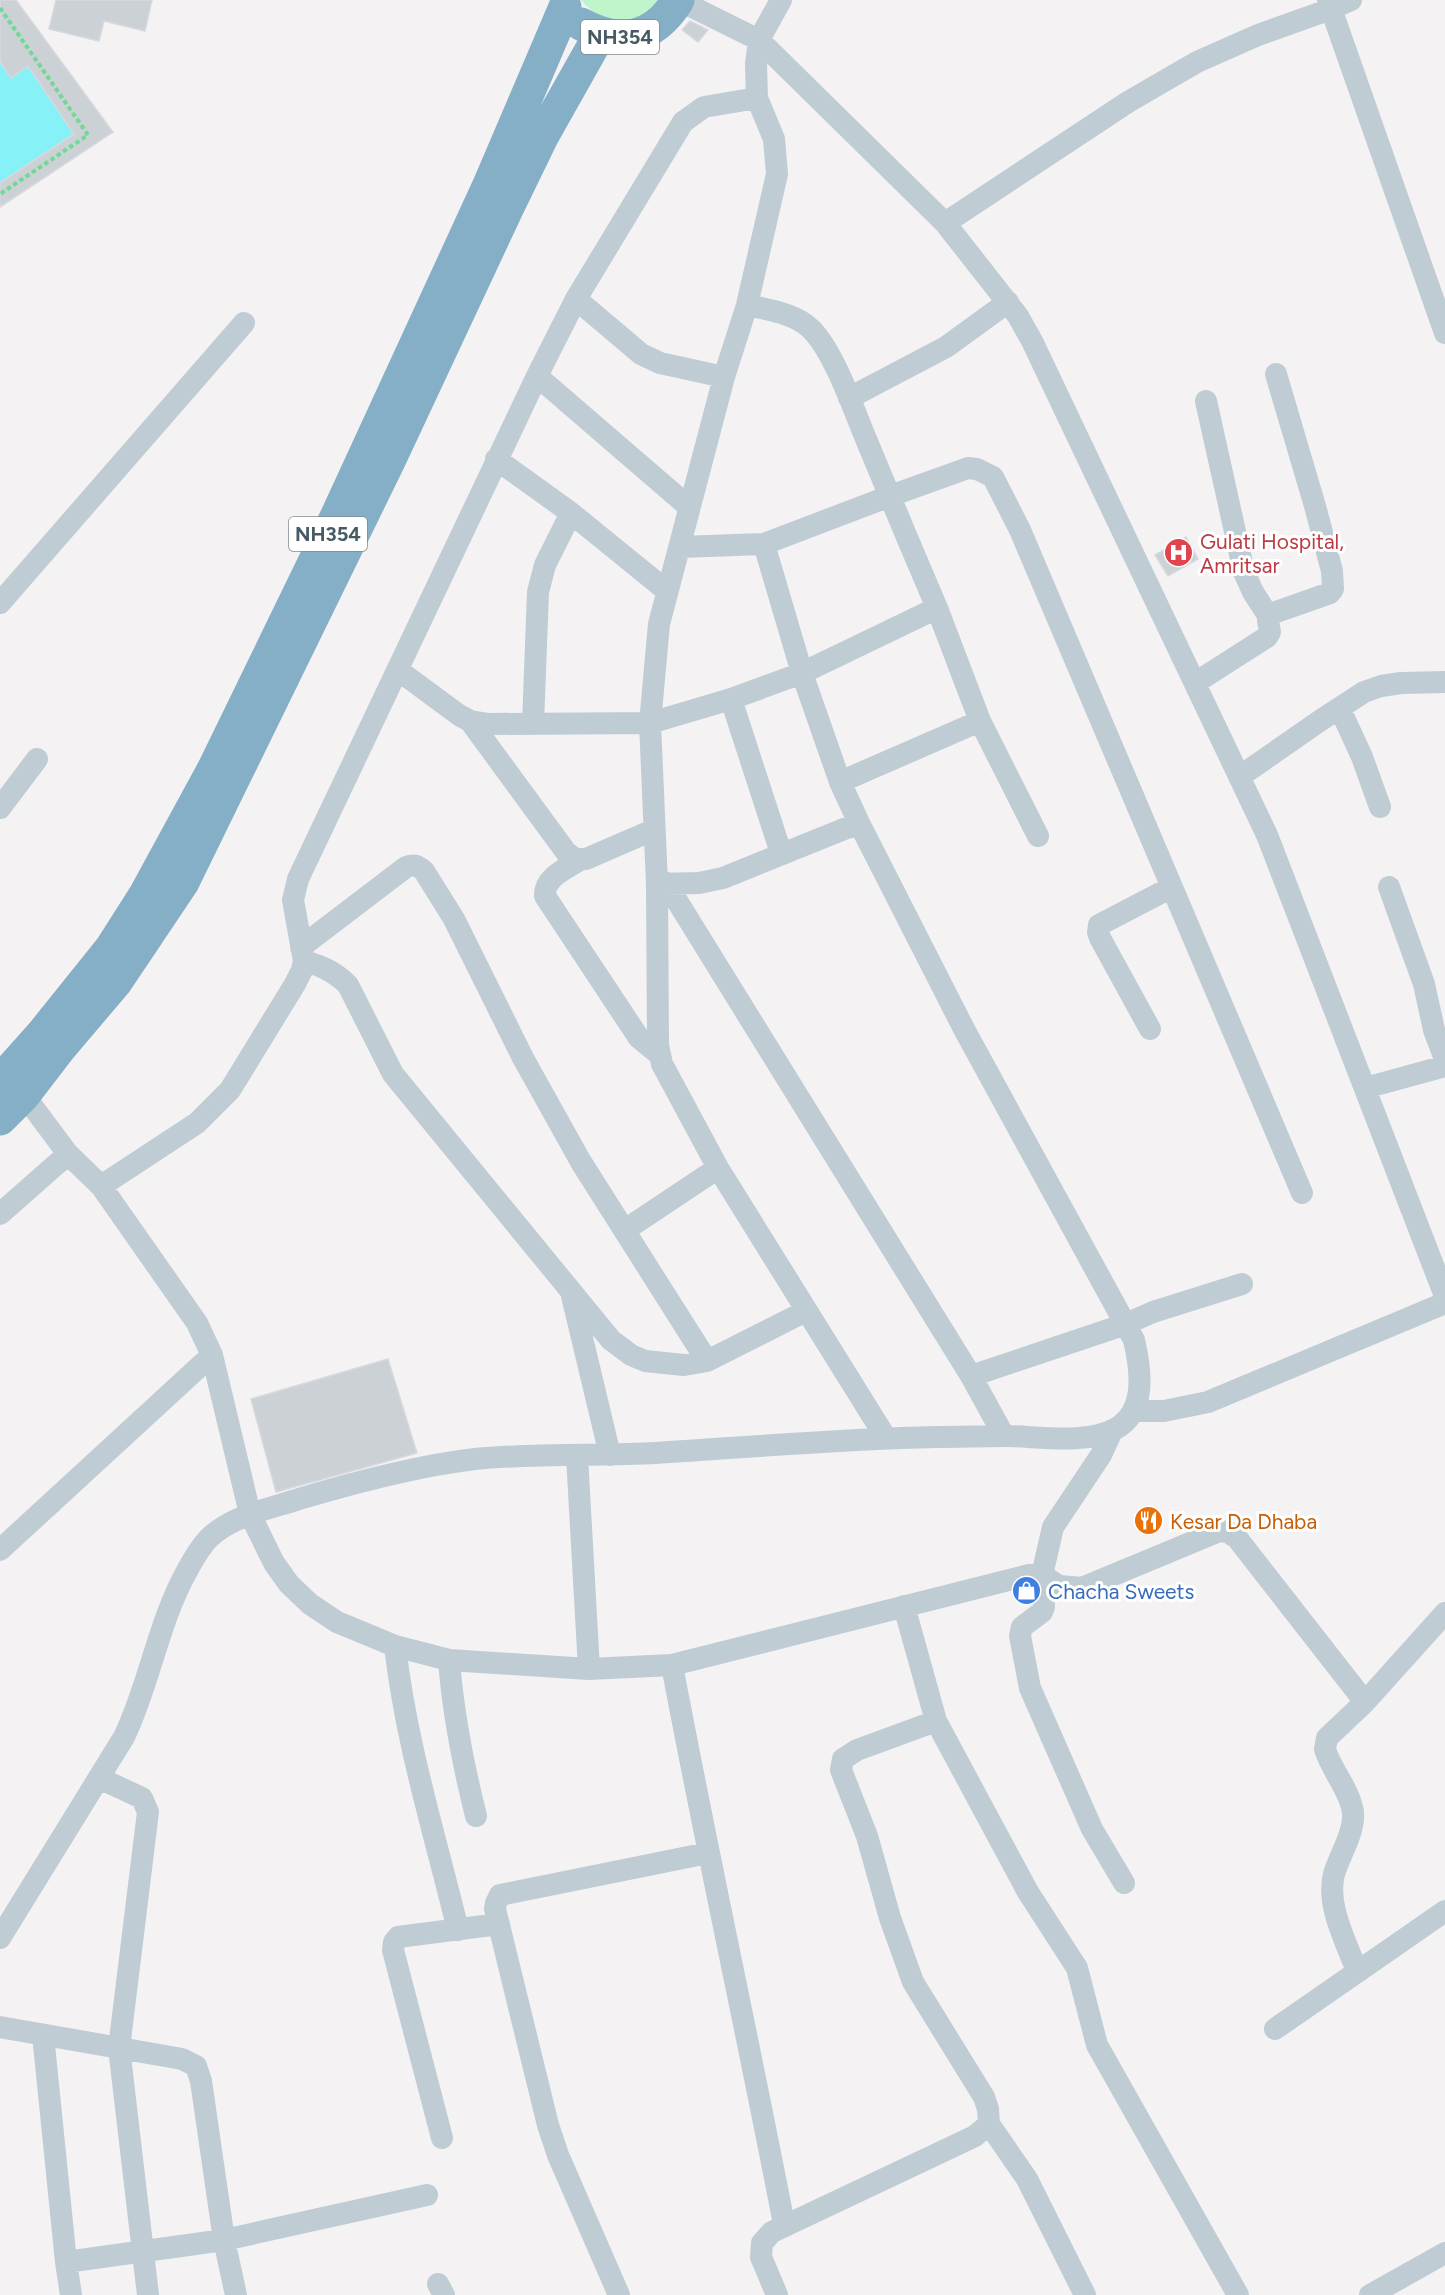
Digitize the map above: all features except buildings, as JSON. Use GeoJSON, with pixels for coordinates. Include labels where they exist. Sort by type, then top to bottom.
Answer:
{"type":"FeatureCollection","features":[{"type":"Feature","properties":{"kind":"highway","name":"NH354"},"geometry":{"type":"LineString","coordinates":[[0,1119],[12,1088],[42,1034],[111,948],[146,893],[208,778],[343,502],[489,185],[564,4],[580,24],[600,34],[618,38],[637,35],[654,28],[668,16],[678,0]]}},
{"type":"Feature","properties":{"kind":"highway","name":"NH354"},"geometry":{"type":"LineString","coordinates":[[12,1088],[60,1048],[116,982],[183,882],[389,461],[542,137],[600,34]]}},
{"type":"Feature","properties":{"kind":"street"},"geometry":{"type":"LineString","coordinates":[[678,0],[759,40],[945,223],[1008,302],[1032,341],[1267,835],[1445,1296]]}},
{"type":"Feature","properties":{"kind":"street"},"geometry":{"type":"LineString","coordinates":[[781,0],[759,40],[756,64],[757,98],[774,139],[777,174],[747,305],[724,378],[659,624],[650,723],[653,830],[662,884],[657,1027],[662,1064],[718,1168],[886,1438]]}},
{"type":"Feature","properties":{"kind":"street"},"geometry":{"type":"LineString","coordinates":[[945,223],[1128,102],[1197,62],[1258,34],[1336,3],[1445,333]]}},
{"type":"Feature","properties":{"kind":"street"},"geometry":{"type":"LineString","coordinates":[[101,1186],[197,1124],[215,1107],[230,1090],[295,984],[303,954],[293,900],[298,879],[496,459],[576,299],[683,122],[704,107],[757,98]]}},
{"type":"Feature","properties":{"kind":"street"},"geometry":{"type":"LineString","coordinates":[[576,299],[641,354],[660,363],[724,378]]}},
{"type":"Feature","properties":{"kind":"street"},"geometry":{"type":"LineString","coordinates":[[849,398],[946,346],[1008,302]]}},
{"type":"Feature","properties":{"kind":"street"},"geometry":{"type":"LineString","coordinates":[[747,305],[783,314],[803,322],[813,330],[828,355],[849,398],[937,608],[980,721],[1038,836]]}},
{"type":"Feature","properties":{"kind":"street"},"geometry":{"type":"LineString","coordinates":[[0,603],[244,323]]}},
{"type":"Feature","properties":{"kind":"street"},"geometry":{"type":"LineString","coordinates":[[1269,617],[1273,613],[1330,593],[1333,589],[1332,571],[1315,506],[1276,374]]}},
{"type":"Feature","properties":{"kind":"street"},"geometry":{"type":"LineString","coordinates":[[537,376],[689,507]]}},
{"type":"Feature","properties":{"kind":"street"},"geometry":{"type":"LineString","coordinates":[[1195,683],[1267,637],[1270,632],[1269,617],[1253,592],[1244,572],[1206,401]]}},
{"type":"Feature","properties":{"kind":"street"},"geometry":{"type":"LineString","coordinates":[[496,459],[571,513],[667,591]]}},
{"type":"Feature","properties":{"kind":"street"},"geometry":{"type":"LineString","coordinates":[[680,547],[764,544],[968,468],[977,469],[993,477],[1020,530],[1302,1193]]}},
{"type":"Feature","properties":{"kind":"street"},"geometry":{"type":"LineString","coordinates":[[533,724],[538,592],[545,565],[571,513]]}},
{"type":"Feature","properties":{"kind":"street"},"geometry":{"type":"LineString","coordinates":[[0,1938],[99,1778],[135,1714],[176,1590],[197,1553],[222,1527],[250,1514],[328,1491],[444,1463],[489,1458],[610,1455],[886,1438],[1004,1436],[1079,1438],[1112,1431],[1127,1422],[1135,1411],[1140,1378],[1134,1340],[964,1029],[859,824],[840,782],[802,673],[764,544]]}},
{"type":"Feature","properties":{"kind":"street"},"geometry":{"type":"LineString","coordinates":[[398,670],[470,721],[489,724],[650,723],[731,699],[802,673],[937,608]]}},
{"type":"Feature","properties":{"kind":"street"},"geometry":{"type":"LineString","coordinates":[[1239,777],[1364,692],[1381,686],[1401,683],[1445,682]]}},
{"type":"Feature","properties":{"kind":"street"},"geometry":{"type":"LineString","coordinates":[[731,699],[781,853]]}},
{"type":"Feature","properties":{"kind":"street"},"geometry":{"type":"LineString","coordinates":[[1340,709],[1362,757],[1380,807]]}},
{"type":"Feature","properties":{"kind":"street"},"geometry":{"type":"LineString","coordinates":[[470,721],[566,852],[580,860]]}},
{"type":"Feature","properties":{"kind":"street"},"geometry":{"type":"LineString","coordinates":[[840,782],[980,721]]}},
{"type":"Feature","properties":{"kind":"street"},"geometry":{"type":"LineString","coordinates":[[0,808],[37,759]]}},
{"type":"Feature","properties":{"kind":"street"},"geometry":{"type":"LineString","coordinates":[[662,884],[699,883],[723,878],[781,853],[859,824]]}},
{"type":"Feature","properties":{"kind":"street"},"geometry":{"type":"LineString","coordinates":[[653,830],[580,860],[553,877],[547,884],[545,896],[639,1038],[660,1055]]}},
{"type":"Feature","properties":{"kind":"street"},"geometry":{"type":"LineString","coordinates":[[303,954],[406,867],[412,864],[424,871],[454,919],[523,1058],[581,1162],[707,1361]]}},
{"type":"Feature","properties":{"kind":"street"},"geometry":{"type":"LineString","coordinates":[[662,884],[971,1376],[1004,1436]]}},
{"type":"Feature","properties":{"kind":"street"},"geometry":{"type":"LineString","coordinates":[[1150,1029],[1100,938],[1098,928],[1172,887]]}},
{"type":"Feature","properties":{"kind":"street"},"geometry":{"type":"LineString","coordinates":[[1389,887],[1422,978],[1434,1030],[1445,1059]]}},
{"type":"Feature","properties":{"kind":"street"},"geometry":{"type":"LineString","coordinates":[[303,954],[340,977],[348,985],[393,1074],[611,1340],[631,1355],[657,1364],[684,1365],[707,1361],[806,1311]]}},
{"type":"Feature","properties":{"kind":"street"},"geometry":{"type":"LineString","coordinates":[[1365,1088],[1445,1066]]}},
{"type":"Feature","properties":{"kind":"street"},"geometry":{"type":"LineString","coordinates":[[12,1088],[68,1154],[101,1186],[198,1323],[212,1355],[250,1514],[274,1563],[289,1584],[310,1604],[337,1622],[395,1646],[449,1660],[589,1669],[672,1665],[1029,1575],[1042,1575],[1059,1586],[1082,1588],[1219,1531],[1228,1532],[1237,1538],[1365,1702]]}},
{"type":"Feature","properties":{"kind":"street"},"geometry":{"type":"LineString","coordinates":[[0,1214],[68,1154]]}},
{"type":"Feature","properties":{"kind":"street"},"geometry":{"type":"LineString","coordinates":[[625,1230],[718,1168]]}},
{"type":"Feature","properties":{"kind":"street"},"geometry":{"type":"LineString","coordinates":[[971,1376],[1126,1324],[1153,1312],[1242,1284]]}},
{"type":"Feature","properties":{"kind":"street"},"geometry":{"type":"LineString","coordinates":[[570,1288],[610,1455]]}},
{"type":"Feature","properties":{"kind":"street"},"geometry":{"type":"LineString","coordinates":[[1135,1411],[1164,1411],[1208,1402],[1445,1304]]}},
{"type":"Feature","properties":{"kind":"street"},"geometry":{"type":"LineString","coordinates":[[0,1550],[212,1355]]}},
{"type":"Feature","properties":{"kind":"street"},"geometry":{"type":"LineString","coordinates":[[1112,1431],[1101,1455],[1053,1527],[1042,1575],[1044,1607],[1042,1612],[1022,1628],[1020,1636],[1030,1688],[1092,1829],[1124,1883]]}},
{"type":"Feature","properties":{"kind":"street"},"geometry":{"type":"LineString","coordinates":[[577,1456],[589,1669]]}},
{"type":"Feature","properties":{"kind":"street"},"geometry":{"type":"LineString","coordinates":[[904,1606],[936,1721],[1028,1892],[1077,1968],[1097,2045],[1238,2295]]}},
{"type":"Feature","properties":{"kind":"street"},"geometry":{"type":"LineString","coordinates":[[1357,1971],[1340,1925],[1332,1886],[1350,1829],[1353,1811],[1325,1749],[1327,1738],[1365,1702],[1445,1613]]}},
{"type":"Feature","properties":{"kind":"street"},"geometry":{"type":"LineString","coordinates":[[395,1646],[400,1692],[414,1761],[458,1930]]}},
{"type":"Feature","properties":{"kind":"street"},"geometry":{"type":"LineString","coordinates":[[449,1660],[452,1705],[476,1816]]}},
{"type":"Feature","properties":{"kind":"street"},"geometry":{"type":"LineString","coordinates":[[672,1665],[708,1853],[748,2035],[784,2224]]}},
{"type":"Feature","properties":{"kind":"street"},"geometry":{"type":"LineString","coordinates":[[936,1721],[857,1750],[843,1759],[841,1770],[867,1836],[890,1918],[913,1982],[984,2097],[990,2124],[1027,2179],[1086,2295]]}},
{"type":"Feature","properties":{"kind":"street"},"geometry":{"type":"LineString","coordinates":[[99,1778],[142,1797],[148,1812],[119,2048],[141,2252],[148,2295]]}},
{"type":"Feature","properties":{"kind":"street"},"geometry":{"type":"LineString","coordinates":[[619,2295],[558,2155],[548,2125],[495,1909],[496,1903],[500,1895],[708,1853]]}},
{"type":"Feature","properties":{"kind":"street"},"geometry":{"type":"LineString","coordinates":[[1275,2029],[1445,1911]]}},
{"type":"Feature","properties":{"kind":"street"},"geometry":{"type":"LineString","coordinates":[[442,2138],[393,1950],[394,1942],[398,1937],[499,1924]]}},
{"type":"Feature","properties":{"kind":"street"},"geometry":{"type":"LineString","coordinates":[[0,2027],[182,2059],[196,2066],[201,2081],[224,2241],[236,2295]]}},
{"type":"Feature","properties":{"kind":"street"},"geometry":{"type":"LineString","coordinates":[[43,2035],[71,2295]]}},
{"type":"Feature","properties":{"kind":"street"},"geometry":{"type":"LineString","coordinates":[[767,2292],[761,2257],[762,2243],[772,2232],[784,2224],[975,2136],[990,2124]]}},
{"type":"Feature","properties":{"kind":"street"},"geometry":{"type":"LineString","coordinates":[[66,2262],[224,2241],[427,2195]]}},
{"type":"Feature","properties":{"kind":"street"},"geometry":{"type":"LineString","coordinates":[[1370,2295],[1445,2253]]}},
{"type":"Feature","properties":{"kind":"path"},"geometry":{"type":"LineString","coordinates":[[0,8],[88,135],[0,194]]}},
{"type":"Feature","properties":{"kind":"green space"},"geometry":{"type":"Polygon","coordinates":[[[581,0],[661,0],[648,14],[630,21],[621,21],[595,13],[581,0]]]}},
{"type":"Feature","properties":{"kind":"water"},"geometry":{"type":"Polygon","coordinates":[[[0,62],[11,78],[28,66],[74,134],[0,183],[0,62]]]}},
{"type":"Feature","properties":{"kind":"place","name":"Gulati Hospital, Amritsar"},"geometry":{"type":"Point","coordinates":[1179,553]}},
{"type":"Feature","properties":{"kind":"place","name":"Kesar Da Dhaba"},"geometry":{"type":"Point","coordinates":[1149,1521]}},
{"type":"Feature","properties":{"kind":"place","name":"Chacha Sweets"},"geometry":{"type":"Point","coordinates":[1027,1591]}}]}
